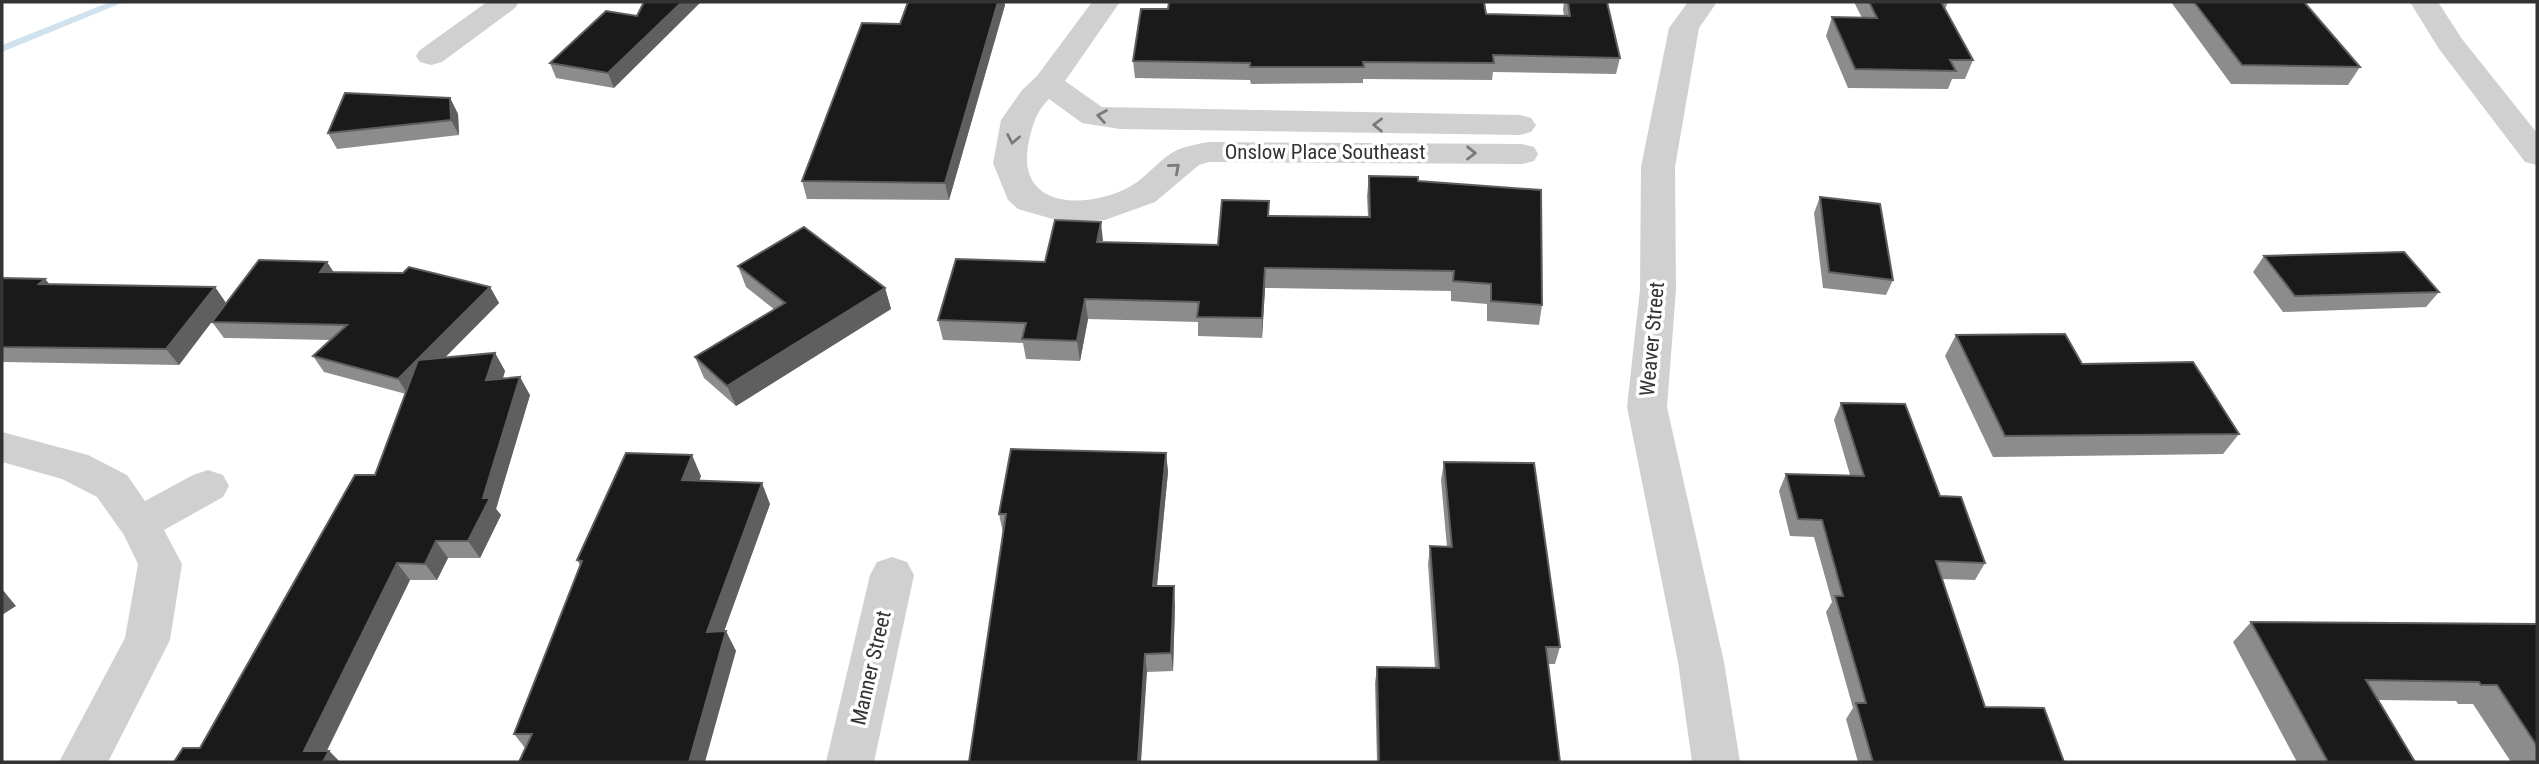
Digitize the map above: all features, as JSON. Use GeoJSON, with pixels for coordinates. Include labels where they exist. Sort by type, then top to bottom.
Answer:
{"type":"FeatureCollection","features":[{"type":"Feature","properties":{"kind":"street"},"geometry":{"type":"LineString","coordinates":[[431,57],[505,2]]}},
{"type":"Feature","properties":{"kind":"street","name":"Onslow Place Southeast"},"geometry":{"type":"LineString","coordinates":[[1048,83],[1093,116],[1363,125],[1522,141],[1208,152],[1187,158],[1143,194],[1105,209],[1063,211],[1030,201],[1020,192],[1009,163],[1017,120],[1033,97],[1048,83],[1105,2]]}},
{"type":"Feature","properties":{"kind":"street","name":"Weaver Street"},"geometry":{"type":"LineString","coordinates":[[1703,2],[1684,28],[1658,167],[1658,289],[1647,407],[1701,662],[1716,762]]}},
{"type":"Feature","properties":{"kind":"street"},"geometry":{"type":"LineString","coordinates":[[2424,2],[2450,43],[2537,155]]}},
{"type":"Feature","properties":{"kind":"street"},"geometry":{"type":"LineString","coordinates":[[2,447],[74,466],[112,485],[139,524],[160,564],[147,640],[83,762]]}},
{"type":"Feature","properties":{"kind":"street"},"geometry":{"type":"LineString","coordinates":[[139,524],[208,485]]}},
{"type":"Feature","properties":{"kind":"street","name":"Manner Street"},"geometry":{"type":"LineString","coordinates":[[850,762],[892,575]]}},
{"type":"Feature","properties":{"kind":"building"},"geometry":{"type":"Polygon","coordinates":[[[644,2],[682,2],[608,73],[550,63],[606,11],[637,16],[644,2]]]}},
{"type":"Feature","properties":{"kind":"building"},"geometry":{"type":"Polygon","coordinates":[[[908,2],[998,2],[945,183],[802,181],[862,23],[900,24],[908,2]]]}},
{"type":"Feature","properties":{"kind":"building"},"geometry":{"type":"Polygon","coordinates":[[[1169,2],[1484,2],[1486,14],[1570,16],[1568,2],[1607,2],[1620,58],[1493,55],[1494,63],[1363,62],[1364,67],[1250,67],[1250,63],[1133,61],[1141,9],[1168,9],[1169,2]]]}},
{"type":"Feature","properties":{"kind":"building"},"geometry":{"type":"Polygon","coordinates":[[[1869,2],[1941,2],[1973,60],[1950,60],[1956,71],[1855,69],[1832,17],[1877,18],[1869,2]]]}},
{"type":"Feature","properties":{"kind":"building"},"geometry":{"type":"Polygon","coordinates":[[[2194,2],[2304,2],[2360,67],[2242,65],[2194,2]]]}},
{"type":"Feature","properties":{"kind":"building"},"geometry":{"type":"Polygon","coordinates":[[[345,93],[450,98],[451,120],[328,133],[345,93]]]}},
{"type":"Feature","properties":{"kind":"building"},"geometry":{"type":"Polygon","coordinates":[[[1369,176],[1418,177],[1418,181],[1541,190],[1542,305],[1491,301],[1491,284],[1453,281],[1454,271],[1265,268],[1262,318],[1197,317],[1199,302],[1085,299],[1077,341],[1022,339],[1026,323],[938,320],[956,259],[1045,262],[1055,220],[1101,222],[1097,242],[1218,245],[1222,200],[1269,201],[1268,216],[1370,217],[1369,176]]]}},
{"type":"Feature","properties":{"kind":"building"},"geometry":{"type":"Polygon","coordinates":[[[1820,197],[1880,204],[1893,280],[1829,272],[1820,197]]]}},
{"type":"Feature","properties":{"kind":"building"},"geometry":{"type":"Polygon","coordinates":[[[804,227],[885,288],[727,386],[695,357],[785,303],[738,266],[804,227]]]}},
{"type":"Feature","properties":{"kind":"building"},"geometry":{"type":"Polygon","coordinates":[[[2404,252],[2439,292],[2295,296],[2264,256],[2404,252]]]}},
{"type":"Feature","properties":{"kind":"building"},"geometry":{"type":"Polygon","coordinates":[[[259,260],[327,262],[320,272],[403,273],[409,267],[490,287],[398,379],[313,356],[347,325],[212,322],[259,260]]]}},
{"type":"Feature","properties":{"kind":"building"},"geometry":{"type":"Polygon","coordinates":[[[2,278],[45,279],[39,284],[215,287],[166,349],[2,347],[2,278]]]}},
{"type":"Feature","properties":{"kind":"building"},"geometry":{"type":"Polygon","coordinates":[[[2065,334],[2082,364],[2193,362],[2239,434],[2005,436],[1956,335],[2065,334]]]}},
{"type":"Feature","properties":{"kind":"building"},"geometry":{"type":"Polygon","coordinates":[[[495,353],[486,380],[520,377],[483,498],[490,498],[468,541],[436,541],[425,564],[397,563],[304,751],[329,751],[323,762],[174,762],[183,748],[200,748],[355,475],[375,475],[418,360],[495,353]]]}},
{"type":"Feature","properties":{"kind":"building"},"geometry":{"type":"Polygon","coordinates":[[[1841,403],[1905,404],[1940,496],[1961,497],[1985,563],[1936,561],[1985,707],[2044,708],[2064,762],[1873,762],[1856,703],[1866,703],[1835,596],[1843,596],[1822,520],[1798,519],[1786,474],[1864,476],[1841,403]]]}},
{"type":"Feature","properties":{"kind":"building"},"geometry":{"type":"Polygon","coordinates":[[[1011,449],[1166,453],[1153,586],[1174,586],[1171,653],[1145,654],[1138,762],[969,762],[1006,514],[999,514],[1011,449]]]}},
{"type":"Feature","properties":{"kind":"building"},"geometry":{"type":"Polygon","coordinates":[[[626,453],[692,455],[682,480],[762,483],[707,632],[726,631],[689,762],[519,762],[532,734],[514,734],[582,561],[577,560],[626,453]]]}},
{"type":"Feature","properties":{"kind":"building"},"geometry":{"type":"Polygon","coordinates":[[[1444,462],[1534,463],[1560,647],[1546,647],[1560,762],[1379,762],[1377,667],[1439,668],[1430,546],[1452,547],[1444,462]]]}},
{"type":"Feature","properties":{"kind":"building"},"geometry":{"type":"Polygon","coordinates":[[[2251,622],[2537,624],[2537,746],[2497,685],[2481,685],[2479,682],[2366,680],[2415,762],[2328,762],[2251,622]]]}},
{"type":"Feature","properties":{"kind":"waterway"},"geometry":{"type":"LineString","coordinates":[[2,49],[119,2]]}}]}
